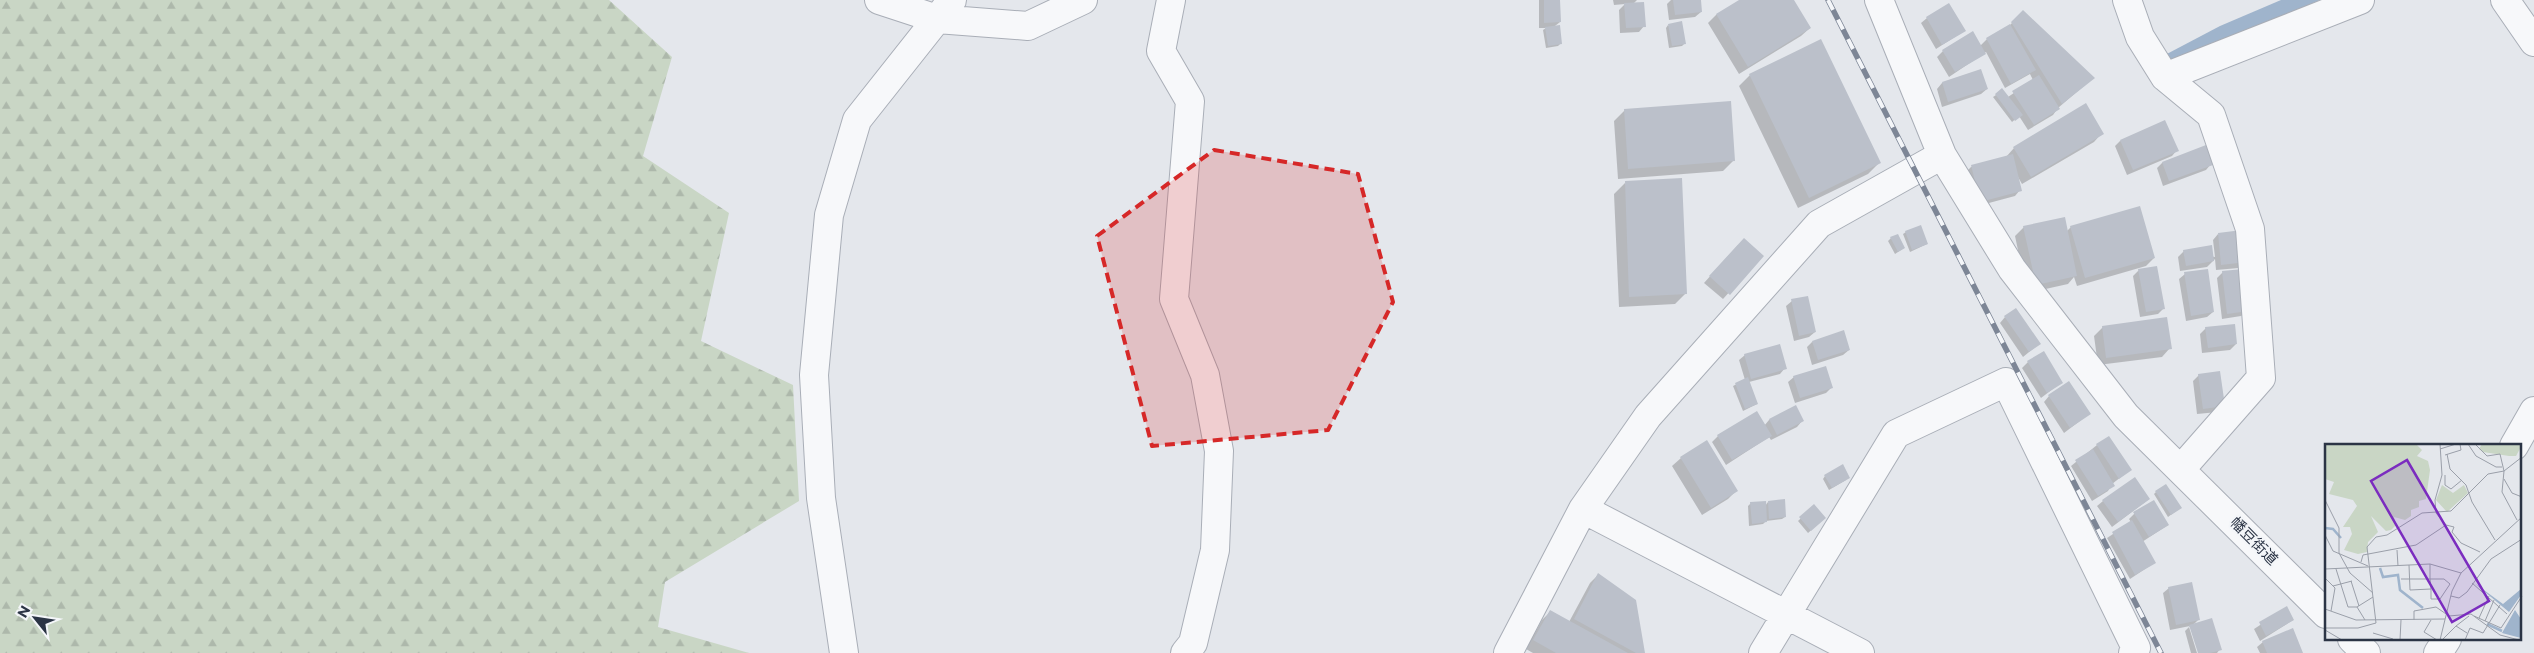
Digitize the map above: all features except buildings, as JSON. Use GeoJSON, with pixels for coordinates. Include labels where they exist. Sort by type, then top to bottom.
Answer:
{"type":"FeatureCollection","features":[{"type":"Feature","properties":{"kind":"street"},"geometry":{"type":"LineString","coordinates":[[879,0],[944,9],[1028,26],[1083,0]]}},
{"type":"Feature","properties":{"kind":"street"},"geometry":{"type":"LineString","coordinates":[[1172,0],[1161,51],[1190,102],[1174,299],[1205,375],[1219,451],[1215,550],[1193,643],[1185,653]]}},
{"type":"Feature","properties":{"kind":"street","name":"幡豆街道"},"geometry":{"type":"LineString","coordinates":[[1879,0],[1942,155],[2012,269],[2126,416],[2325,613]]}},
{"type":"Feature","properties":{"kind":"street"},"geometry":{"type":"LineString","coordinates":[[2127,0],[2140,37],[2165,76],[2211,115],[2250,229],[2261,378],[2181,469]]}},
{"type":"Feature","properties":{"kind":"street"},"geometry":{"type":"LineString","coordinates":[[2165,76],[2360,0]]}},
{"type":"Feature","properties":{"kind":"street"},"geometry":{"type":"LineString","coordinates":[[2504,0],[2534,42]]}},
{"type":"Feature","properties":{"kind":"street"},"geometry":{"type":"LineString","coordinates":[[844,653],[821,498],[814,375],[829,216],[857,120],[944,9]]}},
{"type":"Feature","properties":{"kind":"street"},"geometry":{"type":"LineString","coordinates":[[1508,653],[1582,509],[1648,416],[1819,224],[1942,155]]}},
{"type":"Feature","properties":{"kind":"street"},"geometry":{"type":"LineString","coordinates":[[1763,653],[1896,434],[2006,382],[2135,651]]}},
{"type":"Feature","properties":{"kind":"street"},"geometry":{"type":"LineString","coordinates":[[2515,444],[2534,411]]}},
{"type":"Feature","properties":{"kind":"street"},"geometry":{"type":"LineString","coordinates":[[1582,509],[1860,653]]}},
{"type":"Feature","properties":{"kind":"street"},"geometry":{"type":"LineString","coordinates":[[2353,640],[2366,653]]}},
{"type":"Feature","properties":{"kind":"street"},"geometry":{"type":"LineString","coordinates":[[2438,653],[2446,640]]}},
{"type":"Feature","properties":{"kind":"highlighted area"},"geometry":{"type":"Polygon","coordinates":[[[1214,150],[1358,174],[1393,302],[1328,430],[1152,446],[1097,236],[1214,150]]]}},
{"type":"Feature","properties":{"kind":"green space"},"geometry":{"type":"Polygon","coordinates":[[[0,0],[609,0],[672,57],[643,156],[729,213],[701,341],[793,385],[799,501],[665,582],[658,627],[749,653],[0,653],[0,0]]]}},
{"type":"Feature","properties":{"kind":"water"},"geometry":{"type":"Polygon","coordinates":[[[2281,0],[2320,0],[2167,64],[2163,56],[2220,26],[2281,0]]]}},
{"type":"Feature","properties":{"kind":"railway"},"geometry":{"type":"LineString","coordinates":[[1828,0],[2161,653]]}}]}
